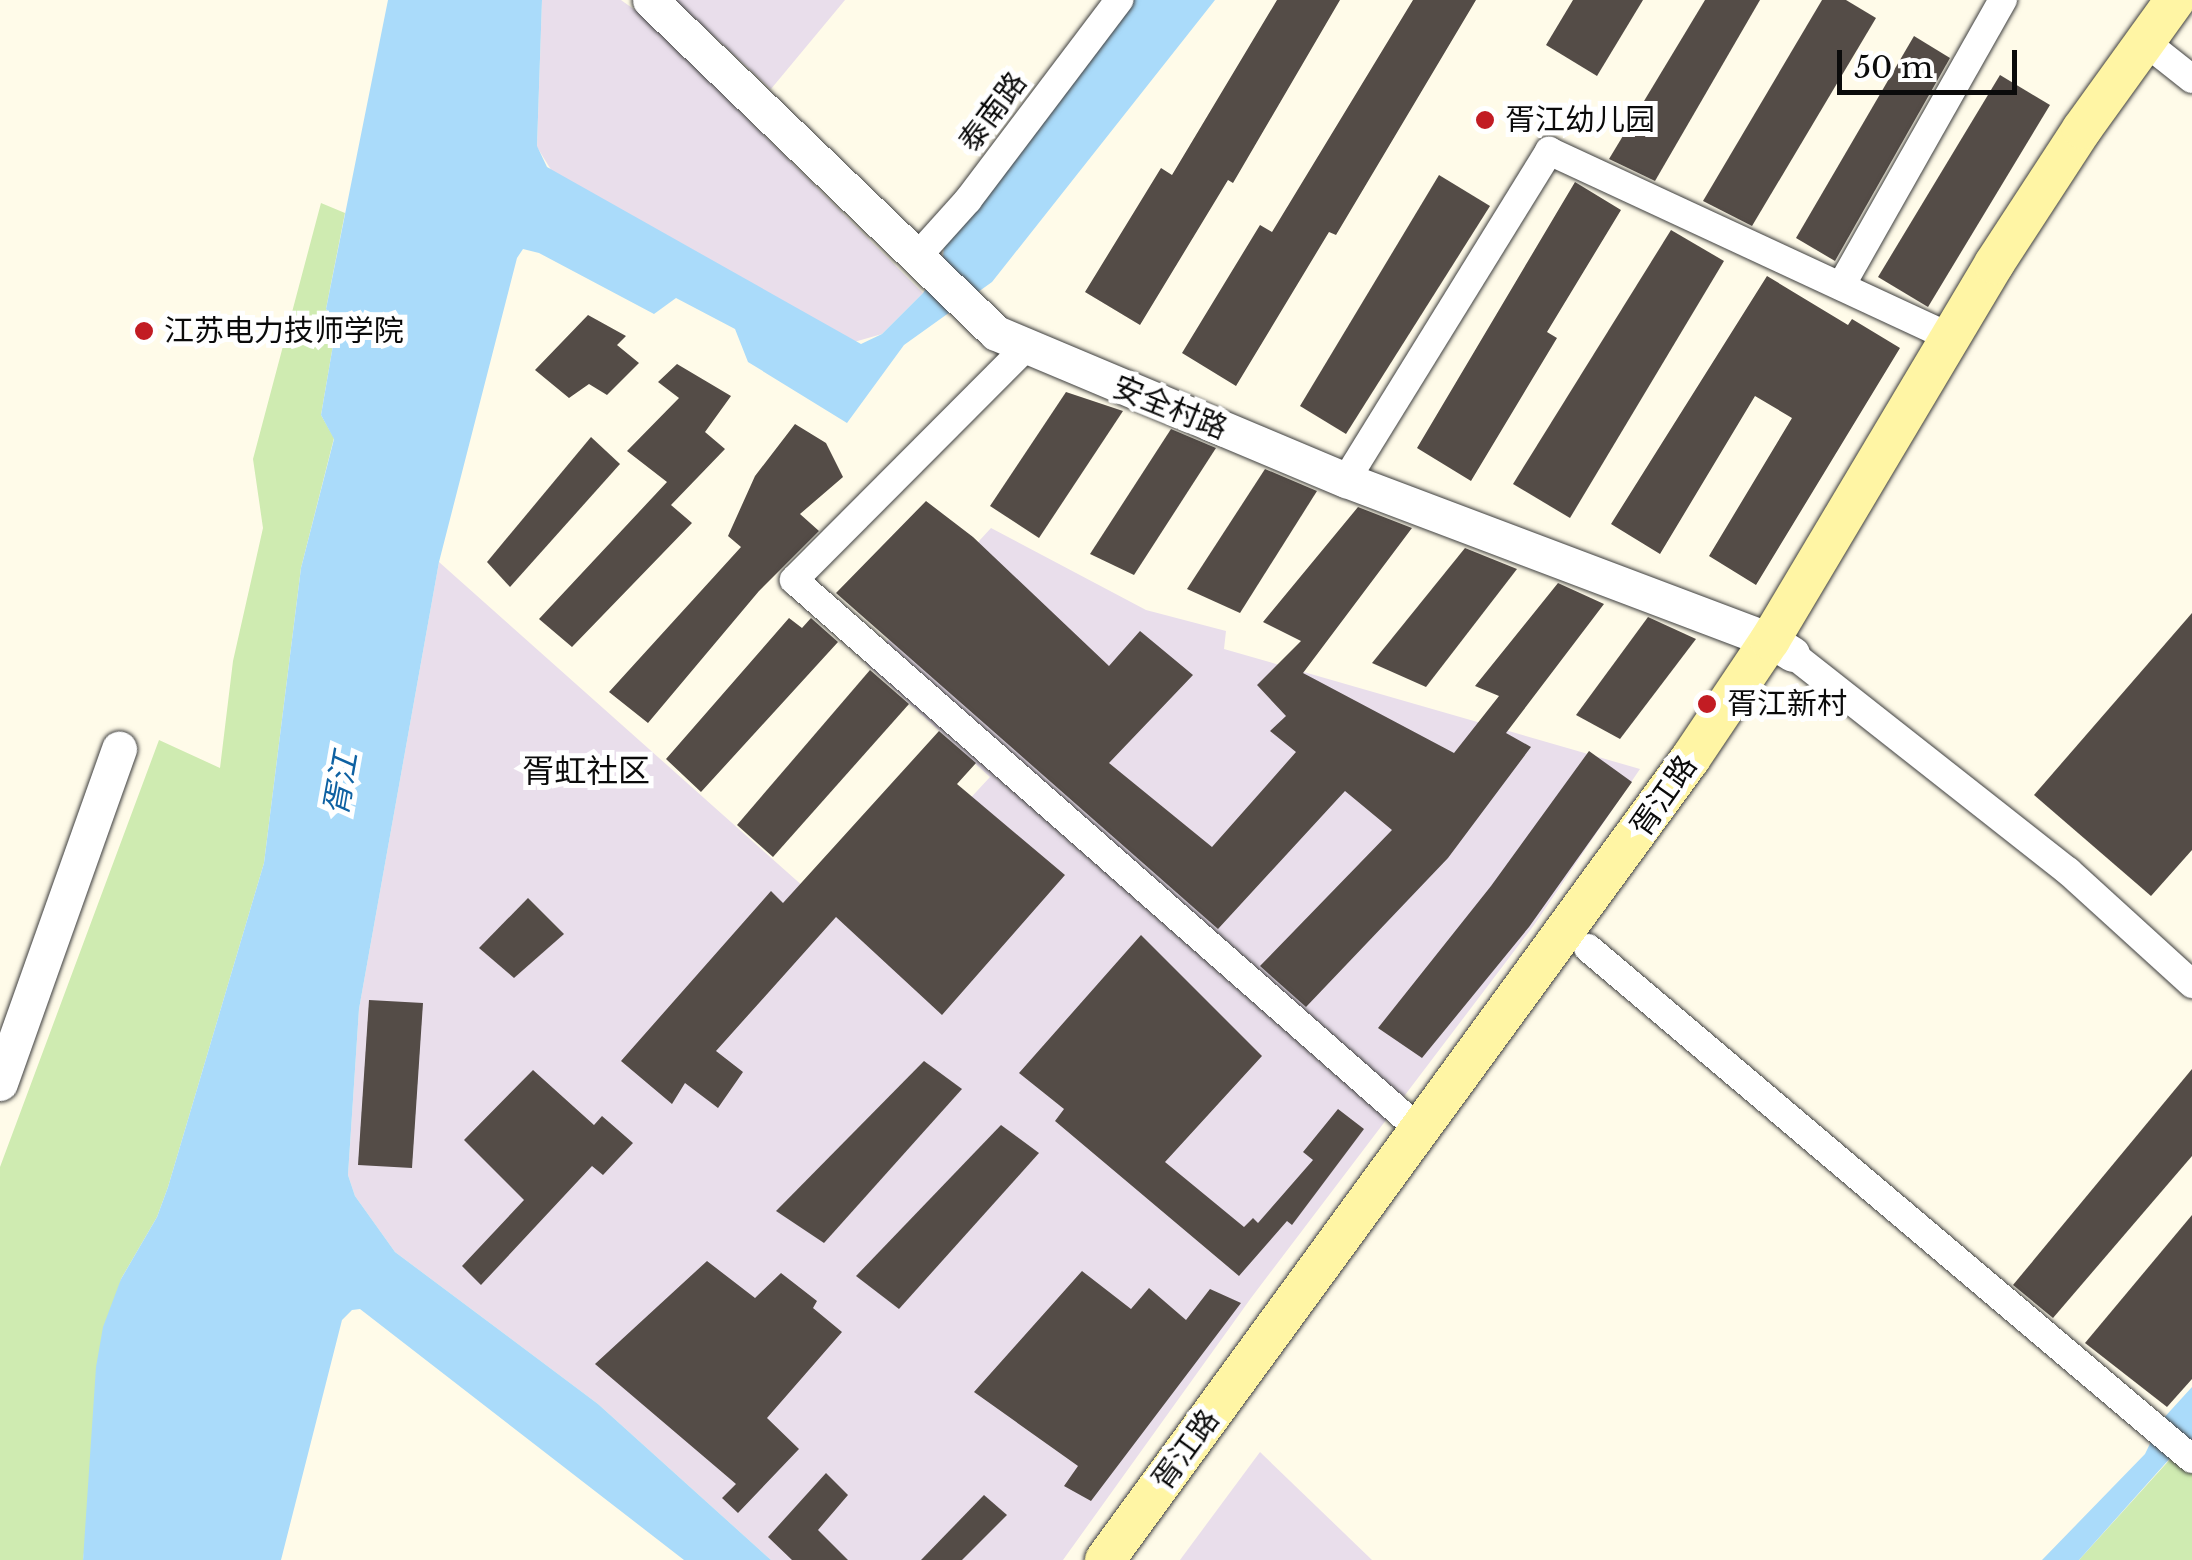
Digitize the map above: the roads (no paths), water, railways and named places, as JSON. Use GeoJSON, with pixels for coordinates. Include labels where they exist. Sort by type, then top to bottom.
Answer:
{"type":"FeatureCollection","features":[{"type":"Feature","properties":{"kind":"main road","name":"胥江路"},"geometry":{"type":"LineString","coordinates":[[1104,1560],[1644,825],[1781,647],[1950,337],[2044,186],[2168,59],[2175,0]]}},
{"type":"Feature","properties":{"kind":"main road","name":"胥江路"},"geometry":{"type":"LineString","coordinates":[[1138,1560],[1588,948],[2017,279],[2192,22]]}},
{"type":"Feature","properties":{"kind":"street","name":"安全村路"},"geometry":{"type":"LineString","coordinates":[[650,0],[972,314],[1024,348],[1346,480],[1781,647]]}},
{"type":"Feature","properties":{"kind":"street","name":"泰南路"},"geometry":{"type":"LineString","coordinates":[[922,266],[1119,0]]}},
{"type":"Feature","properties":{"kind":"street"},"geometry":{"type":"LineString","coordinates":[[1841,286],[2003,0]]}},
{"type":"Feature","properties":{"kind":"street"},"geometry":{"type":"LineString","coordinates":[[1346,480],[1549,150],[1950,337]]}},
{"type":"Feature","properties":{"kind":"street"},"geometry":{"type":"LineString","coordinates":[[1024,348],[794,580],[1421,1132]]}},
{"type":"Feature","properties":{"kind":"street"},"geometry":{"type":"LineString","coordinates":[[1781,647],[2068,871],[2192,984]]}},
{"type":"Feature","properties":{"kind":"street"},"geometry":{"type":"LineString","coordinates":[[0,1083],[119,749]]}},
{"type":"Feature","properties":{"kind":"street"},"geometry":{"type":"LineString","coordinates":[[1588,948],[2192,1459]]}},
{"type":"Feature","properties":{"kind":"water","name":"胥江"},"geometry":{"type":"Polygon","coordinates":[[[388,0],[542,0],[537,146],[547,167],[861,344],[882,334],[923,293],[942,268],[944,247],[1134,0],[1215,0],[992,282],[904,345],[847,423],[748,362],[735,329],[676,298],[654,314],[539,253],[523,249],[517,258],[439,562],[359,1009],[348,1175],[355,1196],[395,1252],[598,1404],[771,1560],[684,1560],[360,1309],[352,1310],[342,1320],[281,1560],[83,1560],[96,1367],[103,1327],[121,1279],[157,1217],[168,1187],[264,863],[301,568],[334,439],[321,415],[337,322],[326,309],[388,0]]]}},
{"type":"Feature","properties":{"kind":"water"},"geometry":{"type":"Polygon","coordinates":[[[2192,1387],[2192,1460],[2172,1456],[2079,1560],[2042,1560],[2145,1454],[2161,1421],[2192,1387]]]}},
{"type":"Feature","properties":{"kind":"place","name":"胥江幼儿园"},"geometry":{"type":"Point","coordinates":[1485,120]}},
{"type":"Feature","properties":{"kind":"place","name":"江苏电力技师学院"},"geometry":{"type":"Point","coordinates":[144,331]}},
{"type":"Feature","properties":{"kind":"place","name":"胥江新村"},"geometry":{"type":"Point","coordinates":[1707,704]}},
{"type":"Feature","properties":{"kind":"district","name":"胥虹社区"},"geometry":{"type":"Point","coordinates":[586,771]}}]}
